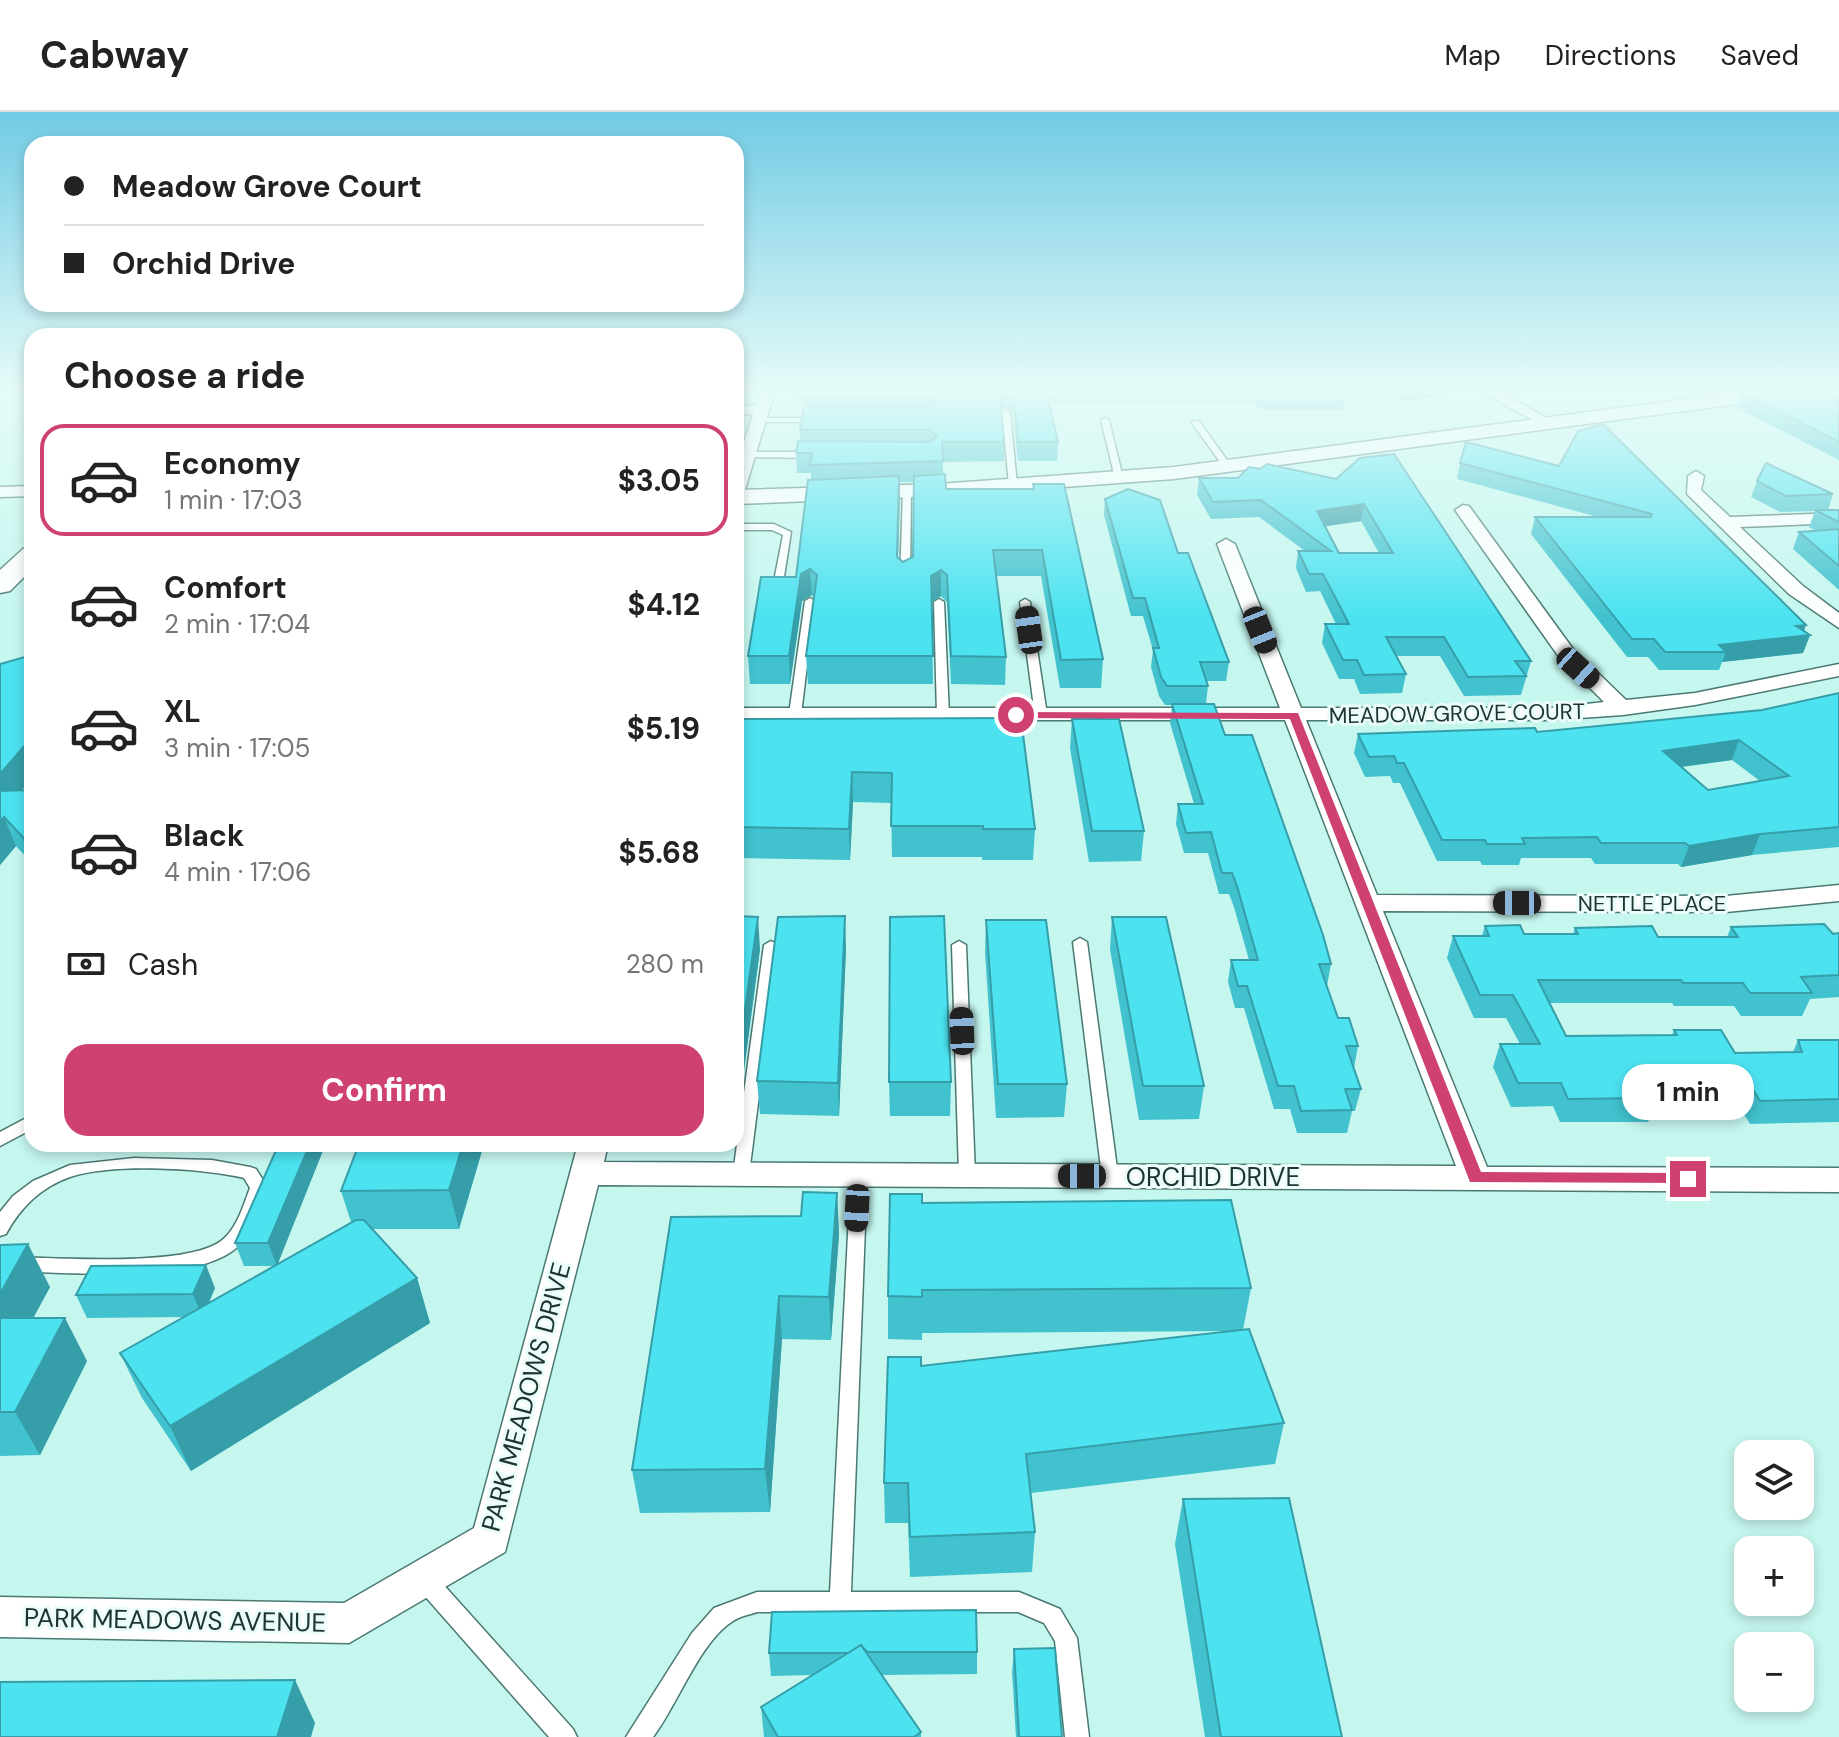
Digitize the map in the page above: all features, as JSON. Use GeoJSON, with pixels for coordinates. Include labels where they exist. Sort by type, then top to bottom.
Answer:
{"type":"FeatureCollection","features":[{"type":"Feature","properties":{"kind":"street"},"geometry":{"type":"LineString","coordinates":[[744,495],[1013,485],[1236,466]]}},
{"type":"Feature","properties":{"kind":"street"},"geometry":{"type":"LineString","coordinates":[[1696,476],[1693,491],[1796,590],[1839,622]]}},
{"type":"Feature","properties":{"kind":"street"},"geometry":{"type":"LineString","coordinates":[[0,492],[24,491]]}},
{"type":"Feature","properties":{"kind":"street"},"geometry":{"type":"LineString","coordinates":[[1463,510],[1566,653],[1623,709]]}},
{"type":"Feature","properties":{"kind":"street"},"geometry":{"type":"LineString","coordinates":[[1726,522],[1839,518]]}},
{"type":"Feature","properties":{"kind":"street"},"geometry":{"type":"LineString","coordinates":[[1226,544],[1476,1178]]}},
{"type":"Feature","properties":{"kind":"street","name":"MEADOW GROVE COURT"},"geometry":{"type":"LineString","coordinates":[[744,714],[1497,716],[1623,709],[1695,699],[1839,670]]}},
{"type":"Feature","properties":{"kind":"street","name":"NETTLE PLACE"},"geometry":{"type":"LineString","coordinates":[[1368,903],[1726,904],[1839,893]]}},
{"type":"Feature","properties":{"kind":"street","name":"ORCHID DRIVE"},"geometry":{"type":"LineString","coordinates":[[589,1158],[741,1174],[1839,1180]]}},
{"type":"Feature","properties":{"kind":"street","name":"PARK MEADOWS DRIVE"},"geometry":{"type":"LineString","coordinates":[[349,1623],[491,1539],[589,1158]]}},
{"type":"Feature","properties":{"kind":"street","name":"PARK MEADOWS AVENUE"},"geometry":{"type":"LineString","coordinates":[[0,1617],[349,1623]]}},
{"type":"Feature","properties":{"kind":"lane"},"geometry":{"type":"LineString","coordinates":[[1011,466],[1013,485]]}},
{"type":"Feature","properties":{"kind":"lane"},"geometry":{"type":"LineString","coordinates":[[1116,466],[1119,478]]}},
{"type":"Feature","properties":{"kind":"lane"},"geometry":{"type":"LineString","coordinates":[[905,583],[907,491]]}},
{"type":"Feature","properties":{"kind":"lane"},"geometry":{"type":"LineString","coordinates":[[744,527],[774,527],[788,534],[779,581]]}},
{"type":"Feature","properties":{"kind":"lane"},"geometry":{"type":"LineString","coordinates":[[795,714],[810,601]]}},
{"type":"Feature","properties":{"kind":"lane"},"geometry":{"type":"LineString","coordinates":[[939,602],[943,715]]}},
{"type":"Feature","properties":{"kind":"lane"},"geometry":{"type":"LineString","coordinates":[[1025,602],[1041,715]]}},
{"type":"Feature","properties":{"kind":"lane"},"geometry":{"type":"LineString","coordinates":[[1080,942],[1110,1176]]}},
{"type":"Feature","properties":{"kind":"lane"},"geometry":{"type":"LineString","coordinates":[[744,1151],[771,945]]}},
{"type":"Feature","properties":{"kind":"lane"},"geometry":{"type":"LineString","coordinates":[[959,945],[967,1175]]}},
{"type":"Feature","properties":{"kind":"lane"},"geometry":{"type":"LineString","coordinates":[[0,1140],[24,1126]]}},
{"type":"Feature","properties":{"kind":"lane"},"geometry":{"type":"LineString","coordinates":[[741,1174],[744,1152]]}},
{"type":"Feature","properties":{"kind":"lane"},"geometry":{"type":"LineString","coordinates":[[0,1256],[10,1264],[169,1264],[204,1259],[226,1247],[246,1221],[259,1188],[250,1173],[231,1168],[129,1165],[72,1170],[46,1181],[1,1222]]}},
{"type":"Feature","properties":{"kind":"lane"},"geometry":{"type":"LineString","coordinates":[[840,1602],[859,1175]]}},
{"type":"Feature","properties":{"kind":"lane"},"geometry":{"type":"LineString","coordinates":[[424,1579],[565,1737]]}},
{"type":"Feature","properties":{"kind":"lane"},"geometry":{"type":"LineString","coordinates":[[638,1737],[658,1715],[705,1634],[723,1613],[757,1602],[1019,1602],[1052,1616],[1066,1638],[1077,1737]]}},
{"type":"Feature","properties":{"kind":"building"},"geometry":{"type":"Polygon","coordinates":[[[1275,466],[1336,479],[1351,466],[1402,466],[1531,661],[1515,661],[1526,676],[1468,677],[1444,637],[1386,637],[1406,674],[1364,675],[1357,660],[1343,660],[1325,624],[1349,624],[1323,574],[1309,574],[1298,551],[1331,551],[1261,500],[1213,502],[1199,478],[1238,478],[1249,467],[1260,469],[1275,466]],[[1364,504],[1317,511],[1339,553],[1393,553],[1364,504]]]}},
{"type":"Feature","properties":{"kind":"building"},"geometry":{"type":"Polygon","coordinates":[[[1471,466],[1645,466],[1806,625],[1796,626],[1810,635],[1719,645],[1726,652],[1665,652],[1654,639],[1632,639],[1535,517],[1651,517],[1652,514],[1471,466]]]}},
{"type":"Feature","properties":{"kind":"building"},"geometry":{"type":"Polygon","coordinates":[[[1765,466],[1772,466],[1833,494],[1786,496],[1757,481],[1765,466]]]}},
{"type":"Feature","properties":{"kind":"building"},"geometry":{"type":"Polygon","coordinates":[[[945,474],[946,489],[1034,489],[1033,484],[1064,484],[1103,659],[1061,660],[1042,550],[993,550],[1006,657],[951,656],[947,575],[941,570],[931,576],[933,656],[806,656],[817,575],[810,569],[801,574],[789,656],[748,656],[761,577],[796,577],[808,480],[899,476],[897,557],[903,562],[913,557],[914,476],[945,474]]]}},
{"type":"Feature","properties":{"kind":"building"},"geometry":{"type":"Polygon","coordinates":[[[1128,489],[1160,500],[1178,553],[1188,553],[1229,662],[1200,662],[1208,686],[1167,686],[1161,677],[1153,648],[1159,648],[1145,598],[1133,598],[1105,499],[1128,489]]]}},
{"type":"Feature","properties":{"kind":"building"},"geometry":{"type":"Polygon","coordinates":[[[1815,510],[1839,510],[1839,522],[1815,510]]]}},
{"type":"Feature","properties":{"kind":"building"},"geometry":{"type":"Polygon","coordinates":[[[1839,529],[1839,566],[1799,532],[1839,529]]]}},
{"type":"Feature","properties":{"kind":"building"},"geometry":{"type":"Polygon","coordinates":[[[24,657],[24,746],[0,774],[0,664],[24,657]]]}},
{"type":"Feature","properties":{"kind":"building"},"geometry":{"type":"Polygon","coordinates":[[[1839,693],[1839,827],[1760,834],[1689,846],[1685,843],[1601,843],[1597,837],[1522,838],[1525,844],[1442,840],[1404,763],[1397,763],[1394,756],[1369,757],[1358,734],[1535,728],[1537,732],[1762,710],[1839,693]],[[1739,740],[1663,751],[1708,790],[1789,776],[1739,740]]]}},
{"type":"Feature","properties":{"kind":"building"},"geometry":{"type":"Polygon","coordinates":[[[1172,704],[1214,704],[1225,735],[1252,735],[1331,964],[1319,964],[1338,1018],[1349,1018],[1358,1046],[1346,1046],[1361,1089],[1345,1089],[1352,1110],[1301,1111],[1294,1086],[1278,1086],[1247,986],[1238,986],[1231,960],[1258,960],[1237,886],[1232,873],[1222,873],[1211,832],[1186,833],[1178,804],[1203,804],[1172,704]]]}},
{"type":"Feature","properties":{"kind":"building"},"geometry":{"type":"Polygon","coordinates":[[[1021,718],[1035,829],[891,826],[892,773],[852,772],[849,829],[744,827],[744,719],[1021,718]]]}},
{"type":"Feature","properties":{"kind":"building"},"geometry":{"type":"Polygon","coordinates":[[[1072,719],[1119,719],[1144,831],[1092,831],[1072,719]]]}},
{"type":"Feature","properties":{"kind":"building"},"geometry":{"type":"Polygon","coordinates":[[[24,790],[24,838],[4,817],[0,821],[0,791],[24,790]]]}},
{"type":"Feature","properties":{"kind":"building"},"geometry":{"type":"Polygon","coordinates":[[[744,916],[758,917],[744,1016],[744,916]]]}},
{"type":"Feature","properties":{"kind":"building"},"geometry":{"type":"Polygon","coordinates":[[[845,916],[838,1083],[757,1081],[778,917],[845,916]]]}},
{"type":"Feature","properties":{"kind":"building"},"geometry":{"type":"Polygon","coordinates":[[[944,916],[951,1082],[889,1082],[890,917],[944,916]]]}},
{"type":"Feature","properties":{"kind":"building"},"geometry":{"type":"Polygon","coordinates":[[[1112,917],[1166,917],[1204,1086],[1143,1086],[1112,917]]]}},
{"type":"Feature","properties":{"kind":"building"},"geometry":{"type":"Polygon","coordinates":[[[986,920],[1046,920],[1067,1084],[998,1084],[986,920]]]}},
{"type":"Feature","properties":{"kind":"building"},"geometry":{"type":"Polygon","coordinates":[[[1824,924],[1833,934],[1839,933],[1839,975],[1801,977],[1812,993],[1750,993],[1743,983],[1683,983],[1681,980],[1538,980],[1566,1036],[1677,1035],[1674,1030],[1721,1030],[1735,1053],[1802,1052],[1798,1040],[1839,1040],[1839,1099],[1760,1101],[1752,1088],[1652,1088],[1657,1098],[1568,1099],[1561,1083],[1518,1083],[1500,1044],[1540,1044],[1513,995],[1480,995],[1453,936],[1489,936],[1485,926],[1520,925],[1524,934],[1578,934],[1575,928],[1652,926],[1658,937],[1738,937],[1731,927],[1824,924]]]}},
{"type":"Feature","properties":{"kind":"building"},"geometry":{"type":"Polygon","coordinates":[[[275,1152],[307,1152],[268,1243],[235,1243],[275,1152]]]}},
{"type":"Feature","properties":{"kind":"building"},"geometry":{"type":"Polygon","coordinates":[[[356,1152],[461,1152],[449,1190],[341,1191],[356,1152]]]}},
{"type":"Feature","properties":{"kind":"building"},"geometry":{"type":"Polygon","coordinates":[[[803,1192],[837,1193],[829,1297],[779,1296],[765,1469],[632,1470],[671,1217],[801,1216],[803,1192]]]}},
{"type":"Feature","properties":{"kind":"building"},"geometry":{"type":"Polygon","coordinates":[[[890,1194],[922,1194],[922,1203],[1231,1200],[1251,1288],[922,1290],[922,1297],[888,1296],[890,1194]]]}},
{"type":"Feature","properties":{"kind":"building"},"geometry":{"type":"Polygon","coordinates":[[[356,1220],[364,1220],[417,1278],[170,1426],[120,1353],[356,1220]]]}},
{"type":"Feature","properties":{"kind":"building"},"geometry":{"type":"Polygon","coordinates":[[[28,1244],[0,1294],[0,1245],[28,1244]]]}},
{"type":"Feature","properties":{"kind":"building"},"geometry":{"type":"Polygon","coordinates":[[[206,1265],[193,1294],[76,1295],[91,1266],[206,1265]]]}},
{"type":"Feature","properties":{"kind":"building"},"geometry":{"type":"Polygon","coordinates":[[[0,1318],[65,1318],[15,1412],[0,1412],[0,1318]]]}},
{"type":"Feature","properties":{"kind":"building"},"geometry":{"type":"Polygon","coordinates":[[[1249,1329],[1284,1423],[1026,1454],[1035,1532],[910,1537],[908,1483],[884,1483],[888,1357],[921,1357],[921,1366],[1249,1329]]]}},
{"type":"Feature","properties":{"kind":"building"},"geometry":{"type":"Polygon","coordinates":[[[1289,1498],[1342,1737],[1221,1737],[1183,1499],[1289,1498]]]}},
{"type":"Feature","properties":{"kind":"building"},"geometry":{"type":"Polygon","coordinates":[[[976,1610],[977,1652],[867,1652],[861,1645],[849,1653],[769,1653],[772,1612],[976,1610]]]}},
{"type":"Feature","properties":{"kind":"building"},"geometry":{"type":"Polygon","coordinates":[[[861,1645],[921,1732],[914,1737],[778,1737],[761,1707],[861,1645]]]}},
{"type":"Feature","properties":{"kind":"building"},"geometry":{"type":"Polygon","coordinates":[[[1055,1648],[1062,1737],[1019,1737],[1014,1649],[1055,1648]]]}},
{"type":"Feature","properties":{"kind":"building"},"geometry":{"type":"Polygon","coordinates":[[[295,1680],[277,1737],[0,1737],[0,1682],[295,1680]]]}},
{"type":"Feature","properties":{"kind":"route"},"geometry":{"type":"LineString","coordinates":[[1016,715],[1294,716],[1476,1178],[1688,1179]]}}]}
